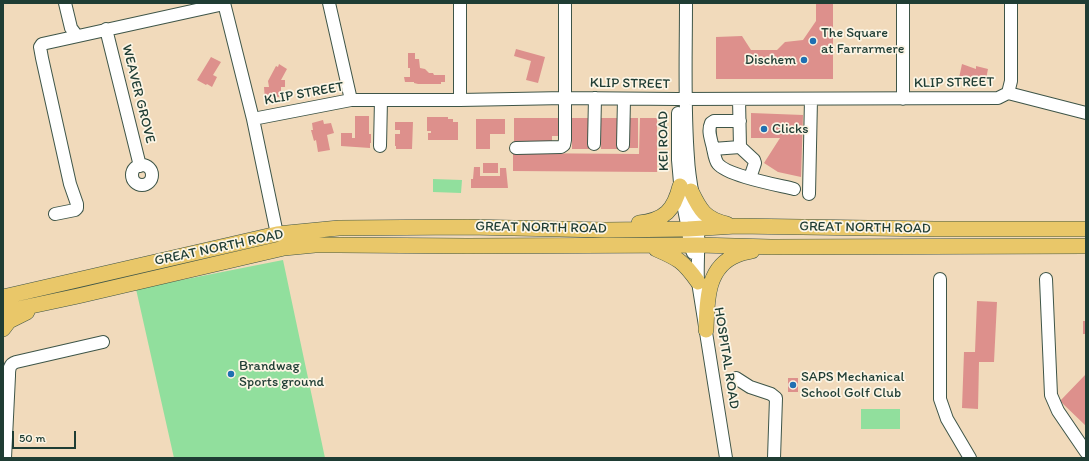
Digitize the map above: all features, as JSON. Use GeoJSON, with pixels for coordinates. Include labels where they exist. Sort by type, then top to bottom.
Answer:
{"type":"FeatureCollection","features":[{"type":"Feature","properties":{"kind":"main road"},"geometry":{"type":"LineString","coordinates":[[605,230],[659,219],[669,211],[686,188],[699,207],[710,218],[736,226]]}},
{"type":"Feature","properties":{"kind":"main road","name":"GREAT NORTH ROAD"},"geometry":{"type":"LineString","coordinates":[[3,297],[277,234],[340,228],[468,227],[605,230],[736,226],[935,230],[1086,229]]}},
{"type":"Feature","properties":{"kind":"main road"},"geometry":{"type":"LineString","coordinates":[[934,247],[935,230]]}},
{"type":"Feature","properties":{"kind":"main road","name":"GREAT NORTH ROAD"},"geometry":{"type":"LineString","coordinates":[[3,312],[298,246],[1086,246]]}},
{"type":"Feature","properties":{"kind":"main road"},"geometry":{"type":"LineString","coordinates":[[649,246],[670,254],[680,260],[698,282]]}},
{"type":"Feature","properties":{"kind":"main road"},"geometry":{"type":"LineString","coordinates":[[706,330],[708,291],[713,278],[719,269],[727,261],[737,255],[771,247]]}},
{"type":"Feature","properties":{"kind":"main road"},"geometry":{"type":"LineString","coordinates":[[3,284],[27,291]]}},
{"type":"Feature","properties":{"kind":"main road"},"geometry":{"type":"LineString","coordinates":[[3,329],[9,321],[44,302]]}},
{"type":"Feature","properties":{"kind":"street"},"geometry":{"type":"LineString","coordinates":[[65,3],[71,28],[77,36]]}},
{"type":"Feature","properties":{"kind":"street"},"geometry":{"type":"LineString","coordinates":[[55,214],[75,210],[77,208],[77,204],[65,161],[40,47],[43,44],[77,36],[84,36],[106,29],[224,3],[253,119],[277,234]]}},
{"type":"Feature","properties":{"kind":"street"},"geometry":{"type":"LineString","coordinates":[[329,3],[351,100]]}},
{"type":"Feature","properties":{"kind":"street"},"geometry":{"type":"LineString","coordinates":[[460,3],[460,100]]}},
{"type":"Feature","properties":{"kind":"street"},"geometry":{"type":"LineString","coordinates":[[516,148],[561,147],[564,144],[564,3]]}},
{"type":"Feature","properties":{"kind":"street","name":"KEI ROAD"},"geometry":{"type":"LineString","coordinates":[[679,3],[682,99],[686,138],[686,188],[693,228]]}},
{"type":"Feature","properties":{"kind":"street","name":"KEI ROAD"},"geometry":{"type":"LineString","coordinates":[[682,99],[686,3]]}},
{"type":"Feature","properties":{"kind":"street"},"geometry":{"type":"LineString","coordinates":[[903,3],[903,99]]}},
{"type":"Feature","properties":{"kind":"street"},"geometry":{"type":"LineString","coordinates":[[1011,3],[1011,81],[1008,93],[1086,113]]}},
{"type":"Feature","properties":{"kind":"street","name":"WEAVER GROVE"},"geometry":{"type":"LineString","coordinates":[[106,29],[140,166]]}},
{"type":"Feature","properties":{"kind":"street","name":"KLIP STREET"},"geometry":{"type":"LineString","coordinates":[[253,119],[351,100],[565,98],[998,98],[1008,93]]}},
{"type":"Feature","properties":{"kind":"street"},"geometry":{"type":"LineString","coordinates":[[594,98],[594,144]]}},
{"type":"Feature","properties":{"kind":"street"},"geometry":{"type":"LineString","coordinates":[[623,145],[624,99]]}},
{"type":"Feature","properties":{"kind":"street"},"geometry":{"type":"LineString","coordinates":[[740,99],[740,147]]}},
{"type":"Feature","properties":{"kind":"street"},"geometry":{"type":"LineString","coordinates":[[808,194],[811,99]]}},
{"type":"Feature","properties":{"kind":"street"},"geometry":{"type":"LineString","coordinates":[[380,146],[381,100]]}},
{"type":"Feature","properties":{"kind":"street"},"geometry":{"type":"LineString","coordinates":[[740,121],[714,121],[711,123],[709,130],[716,160],[719,165],[750,178],[794,189]]}},
{"type":"Feature","properties":{"kind":"street"},"geometry":{"type":"LineString","coordinates":[[713,149],[740,147],[754,160],[755,163],[750,178]]}},
{"type":"Feature","properties":{"kind":"street","name":"HOSPITAL ROAD"},"geometry":{"type":"LineString","coordinates":[[693,228],[698,282],[726,458]]}},
{"type":"Feature","properties":{"kind":"street"},"geometry":{"type":"LineString","coordinates":[[940,279],[940,399],[947,419],[970,458]]}},
{"type":"Feature","properties":{"kind":"street"},"geometry":{"type":"LineString","coordinates":[[1046,279],[1051,395],[1058,412],[1084,445]]}},
{"type":"Feature","properties":{"kind":"street"},"geometry":{"type":"LineString","coordinates":[[5,458],[8,376],[9,368],[12,364],[103,342]]}},
{"type":"Feature","properties":{"kind":"street"},"geometry":{"type":"LineString","coordinates":[[736,378],[750,387],[771,394],[776,398],[774,458]]}},
{"type":"Feature","properties":{"kind":"green space"},"geometry":{"type":"Polygon","coordinates":[[[433,179],[462,180],[461,193],[433,192],[433,179]]]}},
{"type":"Feature","properties":{"kind":"green space","name":"Brandwag Sports ground"},"geometry":{"type":"Polygon","coordinates":[[[283,260],[325,458],[174,458],[136,289],[283,260]]]}},
{"type":"Feature","properties":{"kind":"green space"},"geometry":{"type":"Polygon","coordinates":[[[861,409],[900,409],[900,429],[861,429],[861,409]]]}},
{"type":"Feature","properties":{"kind":"building","name":"The Square at Farrarmere"},"geometry":{"type":"Polygon","coordinates":[[[816,3],[833,3],[833,79],[716,79],[716,37],[742,36],[751,50],[777,50],[785,42],[803,40],[816,21],[816,3]]]}},
{"type":"Feature","properties":{"kind":"building"},"geometry":{"type":"Polygon","coordinates":[[[516,49],[545,57],[538,83],[526,80],[531,61],[514,56],[516,49]]]}},
{"type":"Feature","properties":{"kind":"building"},"geometry":{"type":"Polygon","coordinates":[[[408,53],[415,53],[415,59],[419,59],[420,68],[425,69],[429,73],[433,73],[434,75],[445,75],[445,82],[441,82],[441,84],[418,84],[414,82],[405,82],[404,77],[410,77],[410,68],[408,68],[408,53]]]}},
{"type":"Feature","properties":{"kind":"building"},"geometry":{"type":"Polygon","coordinates":[[[211,57],[221,62],[213,75],[217,77],[212,87],[197,80],[211,57]]]}},
{"type":"Feature","properties":{"kind":"building"},"geometry":{"type":"Polygon","coordinates":[[[279,64],[287,69],[281,80],[285,80],[285,87],[281,87],[279,97],[273,97],[273,99],[265,100],[264,87],[269,87],[268,81],[276,66],[278,67],[279,64]]]}},
{"type":"Feature","properties":{"kind":"building"},"geometry":{"type":"Polygon","coordinates":[[[962,64],[976,69],[976,66],[988,69],[986,79],[984,78],[983,83],[977,82],[976,84],[959,78],[962,64]]]}},
{"type":"Feature","properties":{"kind":"building"},"geometry":{"type":"Polygon","coordinates":[[[751,113],[803,115],[801,177],[778,172],[764,163],[780,138],[751,138],[751,113]]]}},
{"type":"Feature","properties":{"kind":"building"},"geometry":{"type":"Polygon","coordinates":[[[355,116],[369,116],[369,134],[371,134],[370,148],[341,146],[341,133],[352,133],[352,138],[355,138],[355,116]]]}},
{"type":"Feature","properties":{"kind":"building"},"geometry":{"type":"Polygon","coordinates":[[[427,117],[448,117],[448,119],[453,119],[453,122],[458,122],[458,140],[428,140],[428,133],[431,133],[431,131],[427,131],[427,117]]]}},
{"type":"Feature","properties":{"kind":"building"},"geometry":{"type":"Polygon","coordinates":[[[514,118],[564,118],[564,136],[552,136],[552,144],[514,144],[514,118]]]}},
{"type":"Feature","properties":{"kind":"building"},"geometry":{"type":"Polygon","coordinates":[[[572,118],[589,118],[589,149],[572,149],[572,118]]]}},
{"type":"Feature","properties":{"kind":"building"},"geometry":{"type":"Polygon","coordinates":[[[601,118],[618,118],[618,149],[601,149],[601,118]]]}},
{"type":"Feature","properties":{"kind":"building"},"geometry":{"type":"Polygon","coordinates":[[[629,118],[638,118],[638,148],[629,148],[629,118]]]}},
{"type":"Feature","properties":{"kind":"building"},"geometry":{"type":"Polygon","coordinates":[[[640,118],[657,118],[657,172],[513,171],[513,153],[639,154],[640,118]]]}},
{"type":"Feature","properties":{"kind":"building"},"geometry":{"type":"Polygon","coordinates":[[[476,119],[505,119],[505,134],[490,134],[490,149],[476,149],[476,119]]]}},
{"type":"Feature","properties":{"kind":"building"},"geometry":{"type":"Polygon","coordinates":[[[323,120],[324,124],[331,123],[334,133],[327,135],[330,150],[318,152],[316,140],[314,141],[311,130],[313,130],[312,123],[323,120]]]}},
{"type":"Feature","properties":{"kind":"building"},"geometry":{"type":"Polygon","coordinates":[[[395,122],[413,122],[412,149],[396,149],[395,134],[400,134],[400,130],[395,130],[395,122]]]}},
{"type":"Feature","properties":{"kind":"building"},"geometry":{"type":"Polygon","coordinates":[[[483,163],[498,163],[498,173],[483,173],[483,163]]]}},
{"type":"Feature","properties":{"kind":"building"},"geometry":{"type":"Polygon","coordinates":[[[474,167],[480,167],[480,176],[500,176],[500,168],[506,168],[508,188],[471,188],[471,179],[473,179],[474,167]]]}},
{"type":"Feature","properties":{"kind":"building"},"geometry":{"type":"Polygon","coordinates":[[[977,301],[997,302],[994,362],[979,362],[978,409],[962,408],[964,352],[975,352],[977,301]]]}},
{"type":"Feature","properties":{"kind":"building"},"geometry":{"type":"Polygon","coordinates":[[[1083,321],[1086,321],[1086,334],[1083,334],[1083,321]]]}},
{"type":"Feature","properties":{"kind":"building"},"geometry":{"type":"Polygon","coordinates":[[[1086,374],[1086,426],[1060,401],[1086,374]]]}},
{"type":"Feature","properties":{"kind":"building","name":"SAPS Mechanical School Golf Club"},"geometry":{"type":"Polygon","coordinates":[[[788,378],[798,378],[798,392],[788,392],[788,378]]]}},
{"type":"Feature","properties":{"kind":"place","name":"The Square at Farrarmere"},"geometry":{"type":"Point","coordinates":[813,41]}},
{"type":"Feature","properties":{"kind":"place","name":"Dischem"},"geometry":{"type":"Point","coordinates":[804,60]}},
{"type":"Feature","properties":{"kind":"place","name":"Clicks"},"geometry":{"type":"Point","coordinates":[764,129]}},
{"type":"Feature","properties":{"kind":"place","name":"Brandwag Sports ground"},"geometry":{"type":"Point","coordinates":[231,374]}},
{"type":"Feature","properties":{"kind":"place","name":"SAPS Mechanical School Golf Club"},"geometry":{"type":"Point","coordinates":[793,385]}}]}
